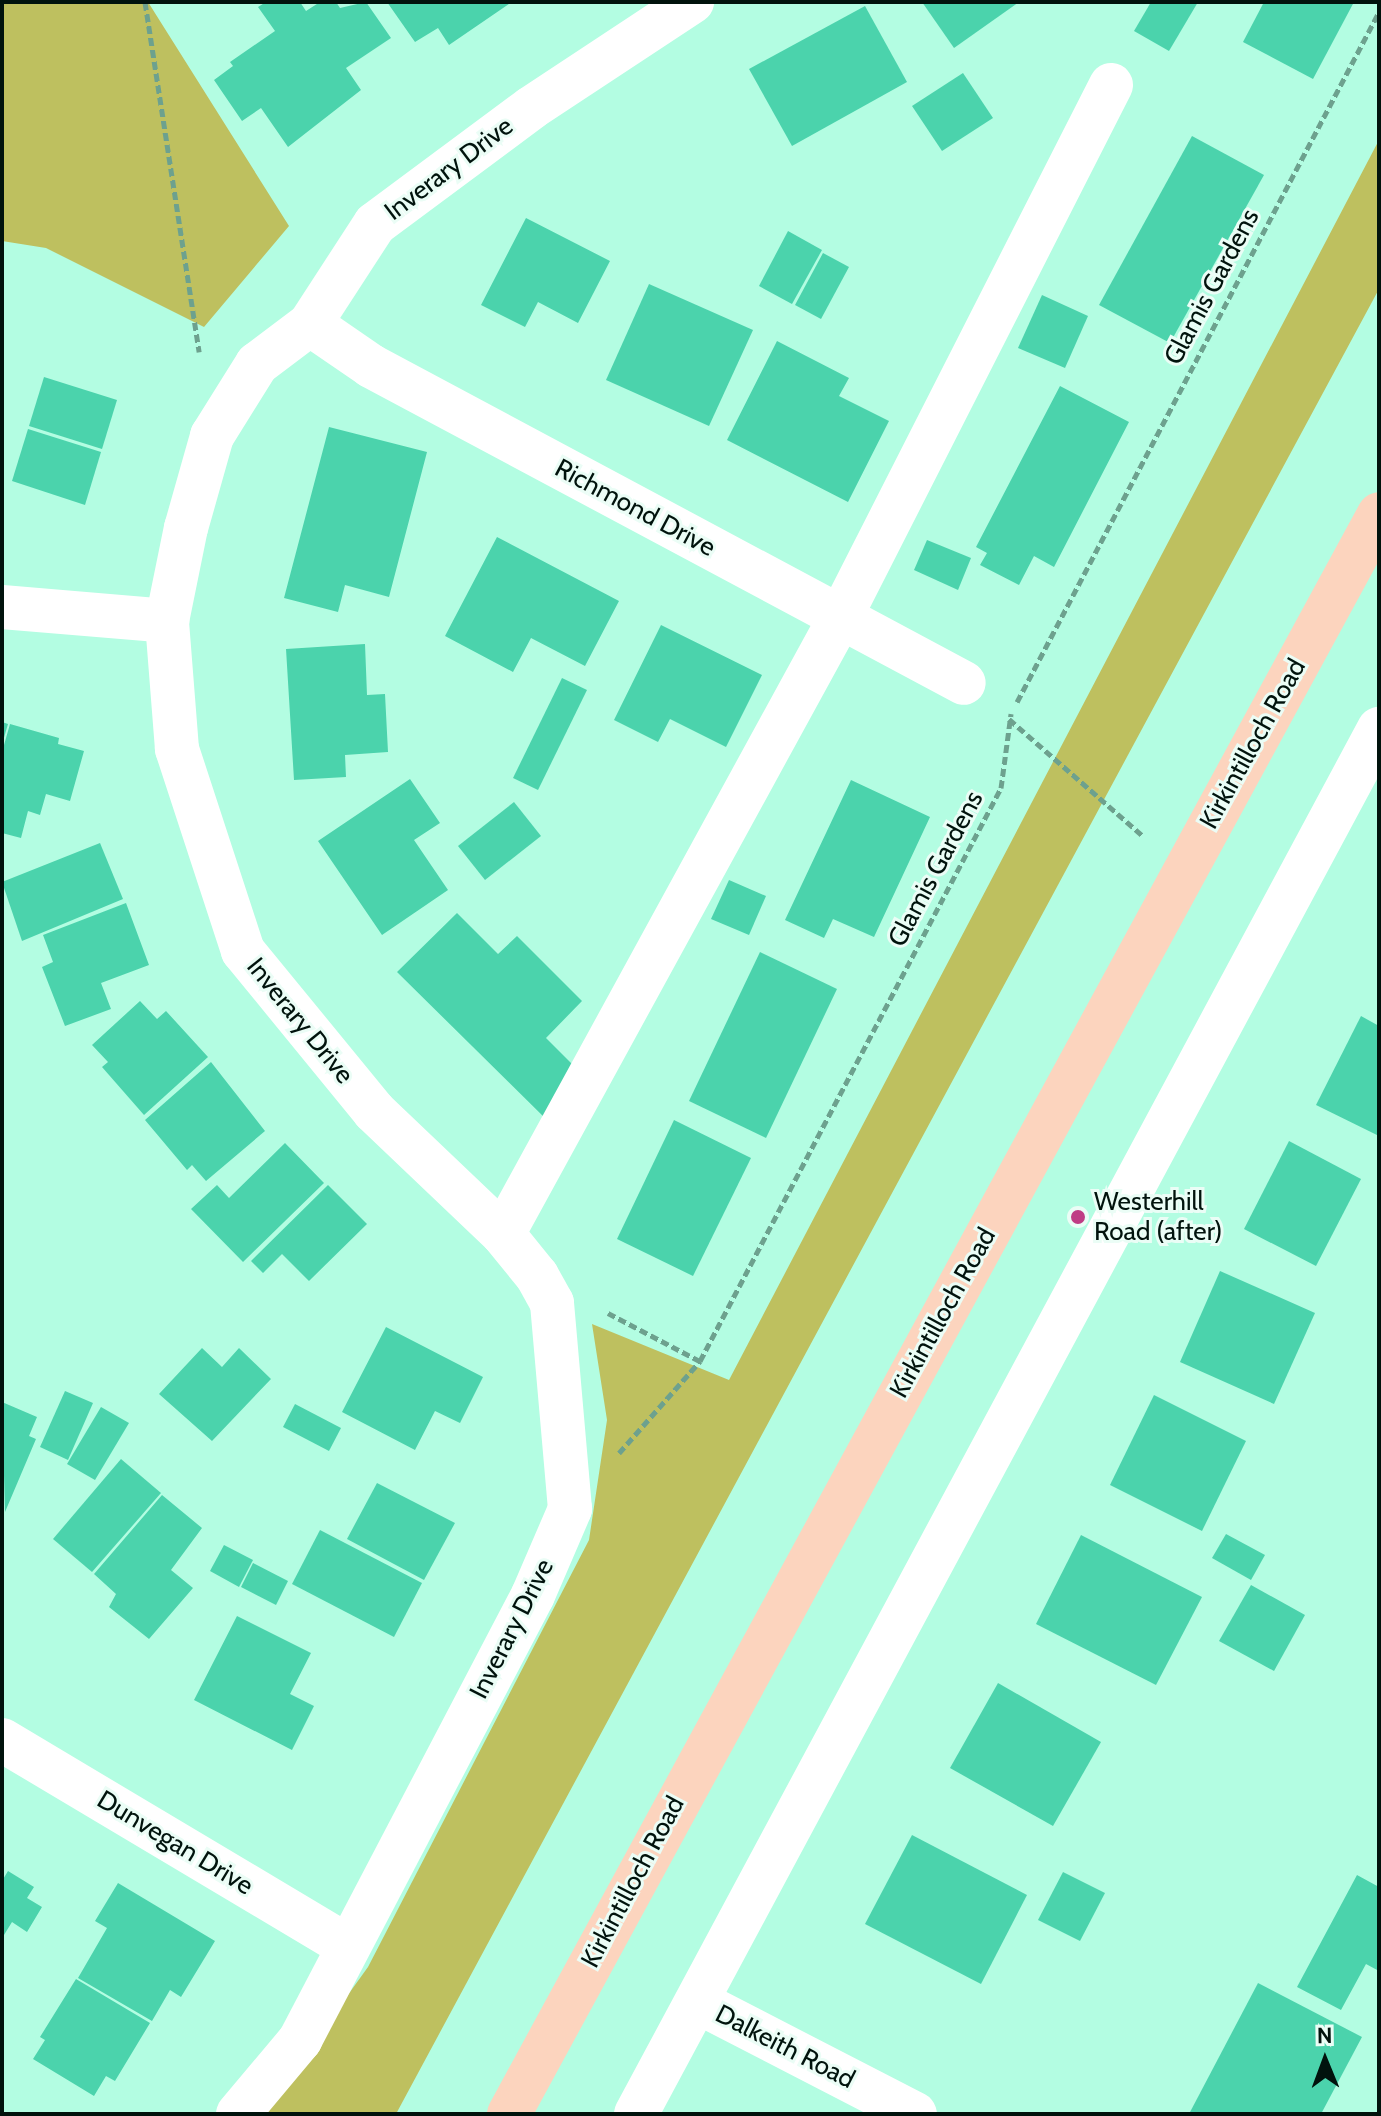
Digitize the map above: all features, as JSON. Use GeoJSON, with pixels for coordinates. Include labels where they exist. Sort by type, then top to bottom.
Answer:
{"type":"FeatureCollection","features":[{"type":"Feature","properties":{"kind":"main road","name":"Kirkintilloch Road"},"geometry":{"type":"LineString","coordinates":[[509,2114],[1379,514]]}},
{"type":"Feature","properties":{"kind":"street","name":"Inverary Drive"},"geometry":{"type":"LineString","coordinates":[[238,2114],[300,2040],[533,1595],[570,1509],[552,1303],[537,1276],[503,1234],[374,1111],[243,951],[177,749],[167,621],[212,436],[257,364],[310,324],[375,224],[531,108],[692,2]]}},
{"type":"Feature","properties":{"kind":"street"},"geometry":{"type":"LineString","coordinates":[[503,1234],[840,618],[1111,85]]}},
{"type":"Feature","properties":{"kind":"street","name":"Richmond Drive"},"geometry":{"type":"LineString","coordinates":[[310,324],[371,366],[964,683]]}},
{"type":"Feature","properties":{"kind":"street"},"geometry":{"type":"LineString","coordinates":[[2,607],[167,621]]}},
{"type":"Feature","properties":{"kind":"street"},"geometry":{"type":"LineString","coordinates":[[636,2114],[1379,729]]}},
{"type":"Feature","properties":{"kind":"street","name":"Dunvegan Drive"},"geometry":{"type":"LineString","coordinates":[[2,1740],[348,1946]]}},
{"type":"Feature","properties":{"kind":"street","name":"Dalkeith Road"},"geometry":{"type":"LineString","coordinates":[[698,2002],[915,2114]]}},
{"type":"Feature","properties":{"kind":"path"},"geometry":{"type":"LineString","coordinates":[[145,2],[212,436]]}},
{"type":"Feature","properties":{"kind":"path","name":"Glamis Gardens"},"geometry":{"type":"LineString","coordinates":[[570,1509],[700,1361],[1001,788],[1009,718],[1379,12]]}},
{"type":"Feature","properties":{"kind":"path"},"geometry":{"type":"LineString","coordinates":[[964,683],[1009,718],[1183,872]]}},
{"type":"Feature","properties":{"kind":"path"},"geometry":{"type":"LineString","coordinates":[[537,1276],[700,1361]]}},
{"type":"Feature","properties":{"kind":"shaded area"},"geometry":{"type":"Polygon","coordinates":[[[2,2],[148,2],[289,226],[204,327],[46,248],[2,241],[2,2]]]}},
{"type":"Feature","properties":{"kind":"shaded area"},"geometry":{"type":"Polygon","coordinates":[[[1379,140],[1379,289],[396,2114],[262,2114],[368,1967],[589,1540],[607,1420],[592,1324],[729,1380],[1379,140]]]}},
{"type":"Feature","properties":{"kind":"building"},"geometry":{"type":"Polygon","coordinates":[[[266,2],[300,2],[306,11],[320,2],[336,2],[340,8],[366,2],[391,38],[346,68],[361,90],[288,147],[261,108],[242,121],[214,80],[233,66],[230,62],[275,31],[258,7],[266,2]]]}},
{"type":"Feature","properties":{"kind":"building"},"geometry":{"type":"Polygon","coordinates":[[[387,2],[512,2],[449,45],[438,28],[415,42],[387,2]]]}},
{"type":"Feature","properties":{"kind":"building"},"geometry":{"type":"Polygon","coordinates":[[[922,2],[1019,2],[954,48],[922,2]]]}},
{"type":"Feature","properties":{"kind":"building"},"geometry":{"type":"Polygon","coordinates":[[[1151,2],[1198,2],[1169,51],[1134,31],[1151,2]]]}},
{"type":"Feature","properties":{"kind":"building"},"geometry":{"type":"Polygon","coordinates":[[[1264,2],[1354,2],[1313,79],[1243,42],[1264,2]]]}},
{"type":"Feature","properties":{"kind":"building"},"geometry":{"type":"Polygon","coordinates":[[[865,6],[907,82],[792,146],[749,69],[865,6]]]}},
{"type":"Feature","properties":{"kind":"building"},"geometry":{"type":"Polygon","coordinates":[[[963,73],[993,118],[942,151],[912,106],[963,73]]]}},
{"type":"Feature","properties":{"kind":"building"},"geometry":{"type":"Polygon","coordinates":[[[1192,136],[1264,175],[1170,343],[1099,305],[1192,136]]]}},
{"type":"Feature","properties":{"kind":"building"},"geometry":{"type":"Polygon","coordinates":[[[526,218],[610,261],[578,323],[538,302],[525,327],[481,305],[526,218]]]}},
{"type":"Feature","properties":{"kind":"building"},"geometry":{"type":"Polygon","coordinates":[[[788,231],[822,250],[792,304],[759,286],[788,231]]]}},
{"type":"Feature","properties":{"kind":"building"},"geometry":{"type":"Polygon","coordinates":[[[823,253],[849,267],[821,319],[795,305],[823,253]]]}},
{"type":"Feature","properties":{"kind":"building"},"geometry":{"type":"Polygon","coordinates":[[[649,284],[753,330],[709,426],[606,380],[649,284]]]}},
{"type":"Feature","properties":{"kind":"building"},"geometry":{"type":"Polygon","coordinates":[[[1042,295],[1088,316],[1065,368],[1018,348],[1042,295]]]}},
{"type":"Feature","properties":{"kind":"building"},"geometry":{"type":"Polygon","coordinates":[[[777,341],[849,378],[839,396],[889,421],[848,502],[727,440],[777,341]]]}},
{"type":"Feature","properties":{"kind":"building"},"geometry":{"type":"Polygon","coordinates":[[[44,377],[117,400],[102,449],[29,426],[44,377]]]}},
{"type":"Feature","properties":{"kind":"building"},"geometry":{"type":"Polygon","coordinates":[[[1060,386],[1129,422],[1054,567],[1034,556],[1019,585],[980,565],[987,553],[976,547],[1060,386]]]}},
{"type":"Feature","properties":{"kind":"building"},"geometry":{"type":"Polygon","coordinates":[[[329,427],[427,452],[389,597],[345,585],[338,612],[284,598],[329,427]]]}},
{"type":"Feature","properties":{"kind":"building"},"geometry":{"type":"Polygon","coordinates":[[[28,429],[101,452],[85,505],[12,481],[28,429]]]}},
{"type":"Feature","properties":{"kind":"building"},"geometry":{"type":"Polygon","coordinates":[[[497,537],[619,601],[585,666],[531,638],[513,672],[445,636],[497,537]]]}},
{"type":"Feature","properties":{"kind":"building"},"geometry":{"type":"Polygon","coordinates":[[[927,540],[971,558],[958,590],[914,570],[927,540]]]}},
{"type":"Feature","properties":{"kind":"building"},"geometry":{"type":"Polygon","coordinates":[[[661,625],[762,675],[726,747],[670,719],[658,742],[614,720],[661,625]]]}},
{"type":"Feature","properties":{"kind":"building"},"geometry":{"type":"Polygon","coordinates":[[[365,644],[367,695],[385,694],[388,752],[345,755],[346,777],[294,780],[286,649],[365,644]]]}},
{"type":"Feature","properties":{"kind":"building"},"geometry":{"type":"Polygon","coordinates":[[[562,678],[587,690],[538,790],[513,778],[562,678]]]}},
{"type":"Feature","properties":{"kind":"building"},"geometry":{"type":"Polygon","coordinates":[[[2,722],[8,724],[3,741],[2,741],[2,722]]]}},
{"type":"Feature","properties":{"kind":"building"},"geometry":{"type":"Polygon","coordinates":[[[10,724],[59,738],[58,744],[84,751],[70,801],[46,794],[40,815],[28,811],[21,838],[2,833],[2,752],[10,724]]]}},
{"type":"Feature","properties":{"kind":"building"},"geometry":{"type":"Polygon","coordinates":[[[410,779],[440,823],[414,840],[448,890],[382,935],[318,841],[410,779]]]}},
{"type":"Feature","properties":{"kind":"building"},"geometry":{"type":"Polygon","coordinates":[[[851,780],[930,817],[874,937],[833,919],[824,938],[785,920],[851,780]]]}},
{"type":"Feature","properties":{"kind":"building"},"geometry":{"type":"Polygon","coordinates":[[[514,802],[541,836],[485,880],[458,846],[514,802]]]}},
{"type":"Feature","properties":{"kind":"building"},"geometry":{"type":"Polygon","coordinates":[[[100,843],[123,899],[22,941],[2,882],[100,843]]]}},
{"type":"Feature","properties":{"kind":"building"},"geometry":{"type":"Polygon","coordinates":[[[729,880],[766,896],[749,935],[711,919],[729,880]]]}},
{"type":"Feature","properties":{"kind":"building"},"geometry":{"type":"Polygon","coordinates":[[[126,903],[149,965],[101,983],[111,1009],[65,1026],[42,967],[53,962],[43,935],[126,903]]]}},
{"type":"Feature","properties":{"kind":"building"},"geometry":{"type":"Polygon","coordinates":[[[457,913],[498,954],[517,936],[582,1001],[546,1038],[576,1068],[551,1124],[397,972],[457,913]]]}},
{"type":"Feature","properties":{"kind":"building"},"geometry":{"type":"Polygon","coordinates":[[[760,952],[837,989],[766,1138],[689,1101],[760,952]]]}},
{"type":"Feature","properties":{"kind":"building"},"geometry":{"type":"Polygon","coordinates":[[[140,1001],[157,1019],[166,1011],[208,1057],[144,1115],[102,1067],[108,1062],[92,1045],[140,1001]]]}},
{"type":"Feature","properties":{"kind":"building"},"geometry":{"type":"Polygon","coordinates":[[[1361,1016],[1379,1026],[1379,1136],[1316,1105],[1361,1016]]]}},
{"type":"Feature","properties":{"kind":"building"},"geometry":{"type":"Polygon","coordinates":[[[211,1062],[265,1131],[206,1181],[192,1165],[187,1170],[145,1120],[211,1062]]]}},
{"type":"Feature","properties":{"kind":"building"},"geometry":{"type":"Polygon","coordinates":[[[674,1120],[751,1158],[693,1276],[617,1239],[674,1120]]]}},
{"type":"Feature","properties":{"kind":"building"},"geometry":{"type":"Polygon","coordinates":[[[1289,1141],[1361,1179],[1316,1266],[1244,1229],[1289,1141]]]}},
{"type":"Feature","properties":{"kind":"building"},"geometry":{"type":"Polygon","coordinates":[[[285,1143],[324,1183],[243,1262],[191,1209],[217,1185],[229,1198],[285,1143]]]}},
{"type":"Feature","properties":{"kind":"building"},"geometry":{"type":"Polygon","coordinates":[[[328,1185],[367,1224],[309,1281],[282,1254],[263,1273],[251,1261],[328,1185]]]}},
{"type":"Feature","properties":{"kind":"building"},"geometry":{"type":"Polygon","coordinates":[[[1220,1271],[1315,1313],[1274,1404],[1180,1362],[1220,1271]]]}},
{"type":"Feature","properties":{"kind":"building"},"geometry":{"type":"Polygon","coordinates":[[[386,1327],[483,1377],[460,1423],[435,1411],[415,1450],[342,1412],[386,1327]]]}},
{"type":"Feature","properties":{"kind":"building"},"geometry":{"type":"Polygon","coordinates":[[[202,1348],[222,1367],[239,1348],[271,1379],[212,1441],[159,1394],[202,1348]]]}},
{"type":"Feature","properties":{"kind":"building"},"geometry":{"type":"Polygon","coordinates":[[[65,1391],[93,1403],[68,1460],[40,1447],[65,1391]]]}},
{"type":"Feature","properties":{"kind":"building"},"geometry":{"type":"Polygon","coordinates":[[[1154,1395],[1246,1441],[1202,1531],[1110,1485],[1154,1395]]]}},
{"type":"Feature","properties":{"kind":"building"},"geometry":{"type":"Polygon","coordinates":[[[2,1402],[37,1417],[29,1436],[36,1439],[5,1512],[2,1402]]]}},
{"type":"Feature","properties":{"kind":"building"},"geometry":{"type":"Polygon","coordinates":[[[295,1404],[341,1428],[329,1451],[283,1427],[295,1404]]]}},
{"type":"Feature","properties":{"kind":"building"},"geometry":{"type":"Polygon","coordinates":[[[101,1407],[129,1423],[95,1480],[67,1464],[101,1407]]]}},
{"type":"Feature","properties":{"kind":"building"},"geometry":{"type":"Polygon","coordinates":[[[121,1459],[161,1493],[92,1572],[53,1539],[121,1459]]]}},
{"type":"Feature","properties":{"kind":"building"},"geometry":{"type":"Polygon","coordinates":[[[377,1483],[455,1523],[424,1580],[347,1539],[377,1483]]]}},
{"type":"Feature","properties":{"kind":"building"},"geometry":{"type":"Polygon","coordinates":[[[162,1495],[202,1528],[171,1570],[193,1588],[149,1639],[109,1607],[116,1594],[94,1574],[162,1495]]]}},
{"type":"Feature","properties":{"kind":"building"},"geometry":{"type":"Polygon","coordinates":[[[320,1530],[422,1583],[394,1637],[292,1584],[320,1530]]]}},
{"type":"Feature","properties":{"kind":"building"},"geometry":{"type":"Polygon","coordinates":[[[1226,1534],[1265,1555],[1251,1580],[1212,1558],[1226,1534]]]}},
{"type":"Feature","properties":{"kind":"building"},"geometry":{"type":"Polygon","coordinates":[[[1081,1535],[1202,1597],[1156,1685],[1036,1624],[1081,1535]]]}},
{"type":"Feature","properties":{"kind":"building"},"geometry":{"type":"Polygon","coordinates":[[[224,1545],[253,1560],[239,1587],[210,1571],[224,1545]]]}},
{"type":"Feature","properties":{"kind":"building"},"geometry":{"type":"Polygon","coordinates":[[[253,1563],[288,1581],[276,1605],[241,1587],[253,1563]]]}},
{"type":"Feature","properties":{"kind":"building"},"geometry":{"type":"Polygon","coordinates":[[[1251,1585],[1305,1615],[1274,1671],[1219,1641],[1251,1585]]]}},
{"type":"Feature","properties":{"kind":"building"},"geometry":{"type":"Polygon","coordinates":[[[237,1616],[311,1653],[290,1694],[314,1706],[292,1750],[194,1700],[237,1616]]]}},
{"type":"Feature","properties":{"kind":"building"},"geometry":{"type":"Polygon","coordinates":[[[998,1683],[1101,1742],[1053,1826],[950,1768],[998,1683]]]}},
{"type":"Feature","properties":{"kind":"building"},"geometry":{"type":"Polygon","coordinates":[[[912,1835],[1027,1895],[981,1984],[865,1924],[912,1835]]]}},
{"type":"Feature","properties":{"kind":"building"},"geometry":{"type":"Polygon","coordinates":[[[8,1871],[34,1887],[27,1898],[42,1907],[27,1932],[12,1922],[4,1935],[2,1881],[8,1871]]]}},
{"type":"Feature","properties":{"kind":"building"},"geometry":{"type":"Polygon","coordinates":[[[1063,1872],[1105,1893],[1080,1941],[1038,1920],[1063,1872]]]}},
{"type":"Feature","properties":{"kind":"building"},"geometry":{"type":"Polygon","coordinates":[[[1357,1875],[1379,1887],[1379,1971],[1366,1964],[1341,2010],[1297,1987],[1357,1875]]]}},
{"type":"Feature","properties":{"kind":"building"},"geometry":{"type":"Polygon","coordinates":[[[118,1883],[215,1941],[181,1997],[170,1990],[152,2021],[78,1978],[107,1928],[95,1921],[118,1883]]]}},
{"type":"Feature","properties":{"kind":"building"},"geometry":{"type":"Polygon","coordinates":[[[76,1979],[150,2023],[115,2081],[106,2076],[94,2096],[33,2059],[45,2040],[40,2037],[76,1979]]]}},
{"type":"Feature","properties":{"kind":"building"},"geometry":{"type":"Polygon","coordinates":[[[1258,1983],[1362,2037],[1321,2114],[1189,2114],[1258,1983]]]}},
{"type":"Feature","properties":{"kind":"place","name":"Westerhill Road (after)"},"geometry":{"type":"Point","coordinates":[1078,1217]}}]}
